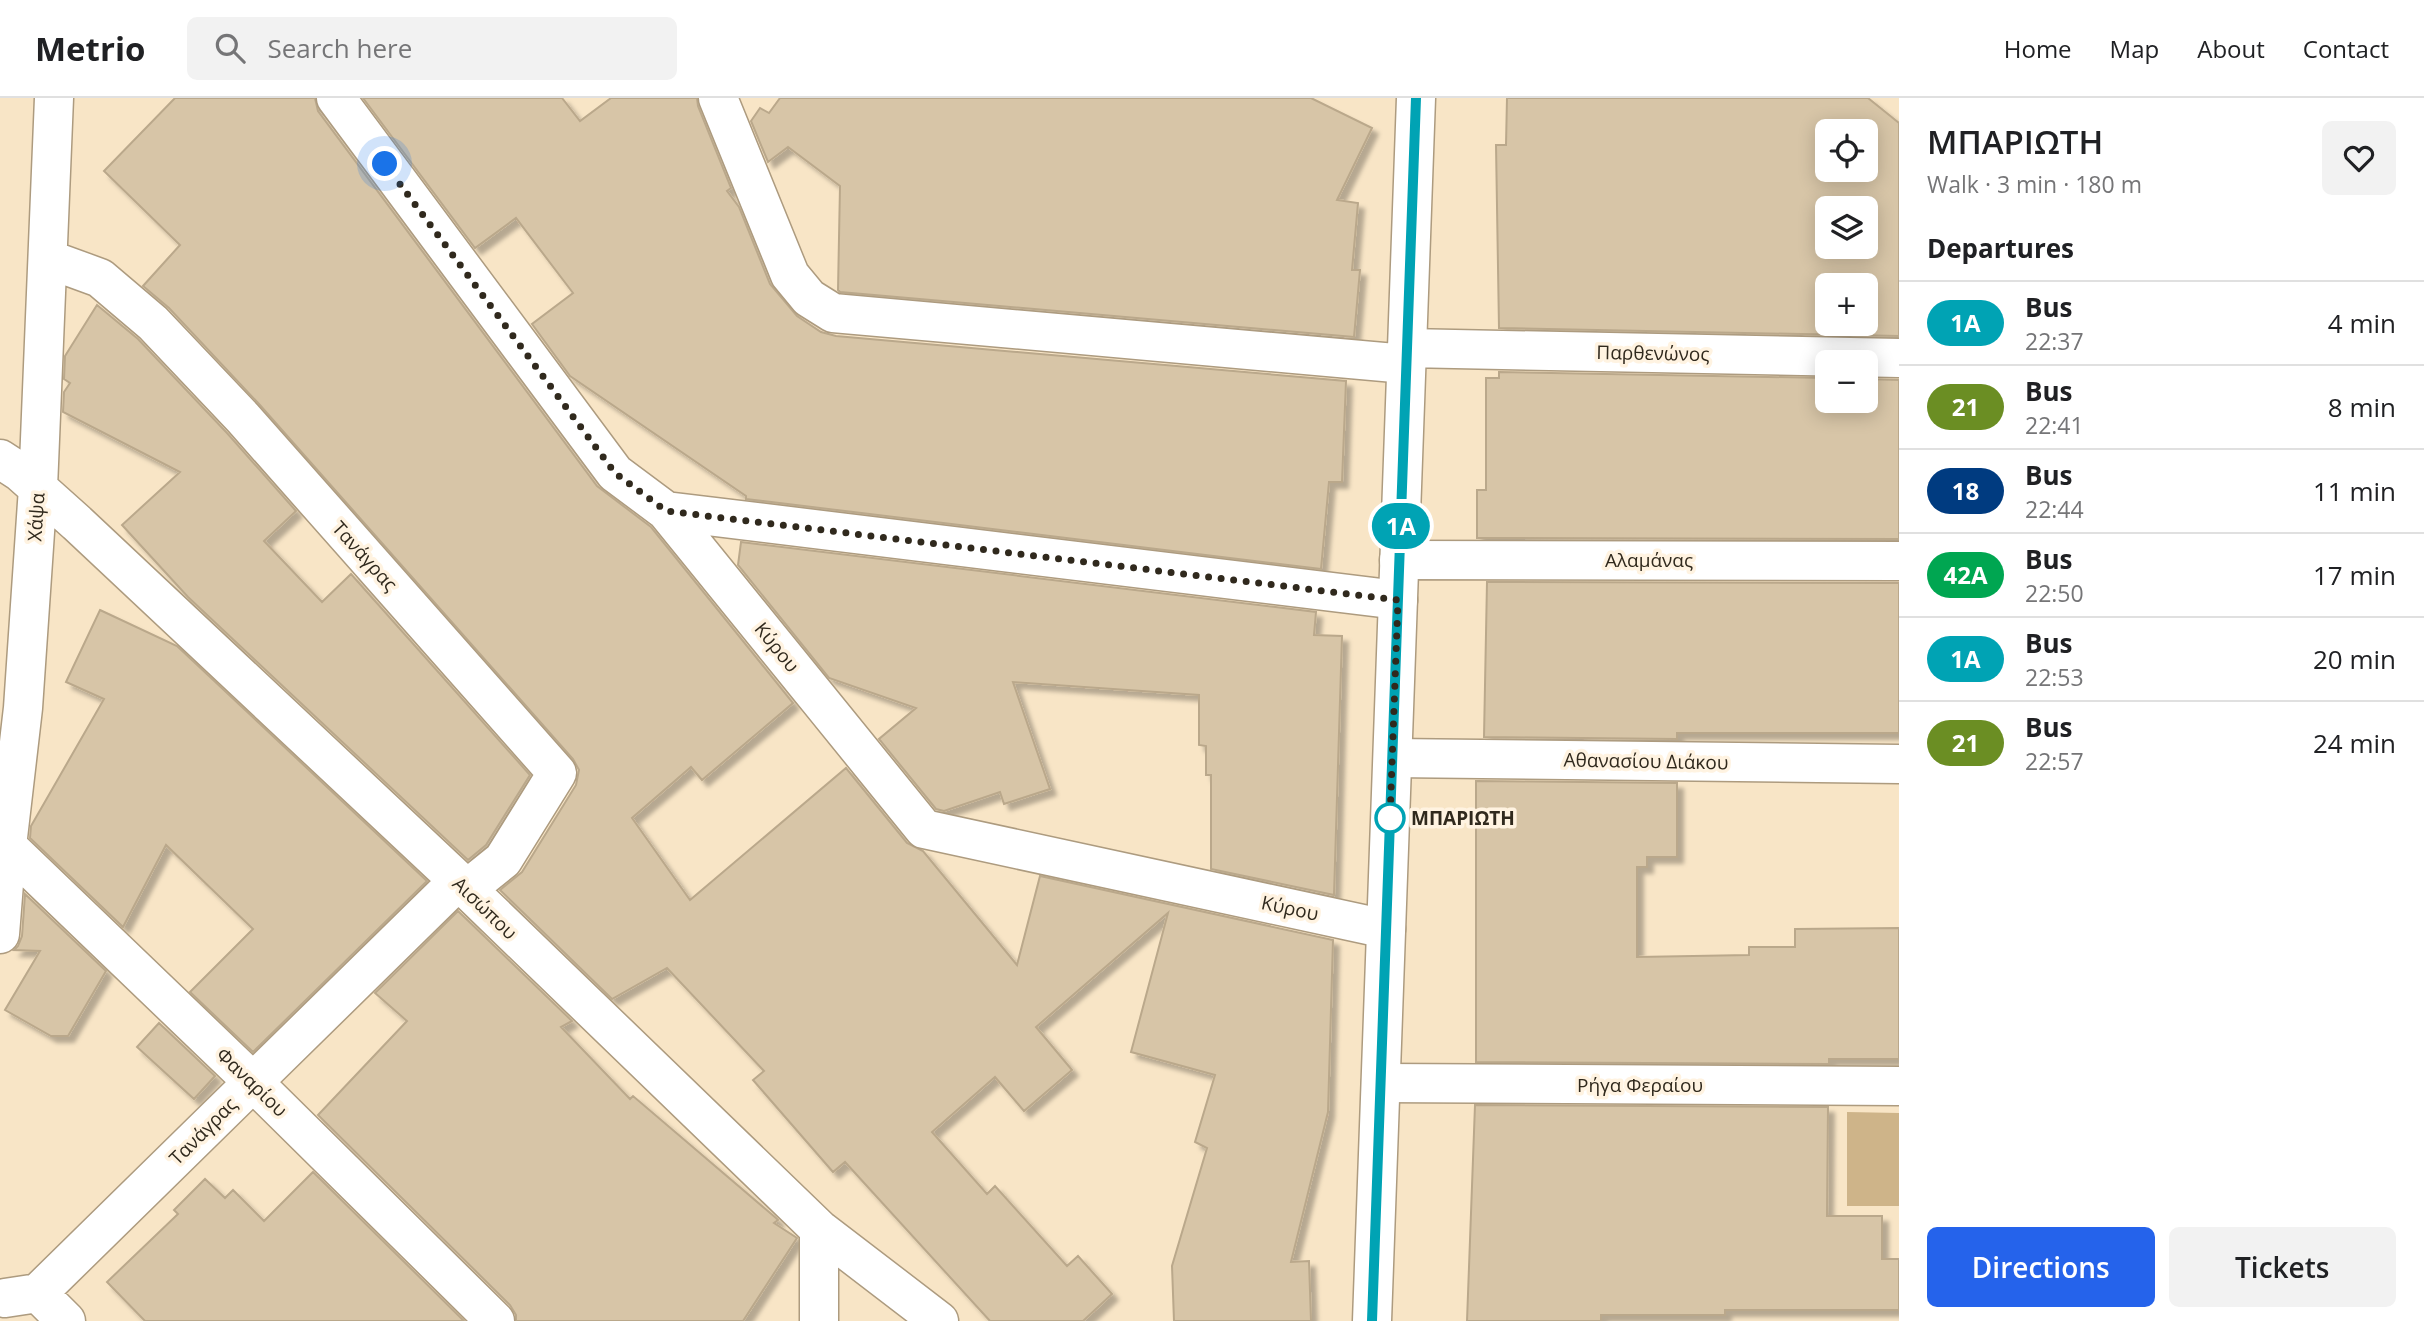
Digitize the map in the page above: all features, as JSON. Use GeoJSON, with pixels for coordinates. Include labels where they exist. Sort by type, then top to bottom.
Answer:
{"type":"FeatureCollection","features":[{"type":"Feature","properties":{"kind":"street","name":"Χάψα"},"geometry":{"type":"LineString","coordinates":[[0,934],[23,708],[13,651],[38,488],[54,98]]}},
{"type":"Feature","properties":{"kind":"street","name":"Κύρου"},"geometry":{"type":"LineString","coordinates":[[336,98],[615,473],[666,511],[924,829],[1386,929]]}},
{"type":"Feature","properties":{"kind":"street","name":"Παρθενώνος"},"geometry":{"type":"LineString","coordinates":[[718,98],[790,275],[809,298],[833,313],[1406,356],[1899,358]]}},
{"type":"Feature","properties":{"kind":"street"},"geometry":{"type":"LineString","coordinates":[[1372,1321],[1406,356],[1408,102]]}},
{"type":"Feature","properties":{"kind":"street","name":"Τανάγρας"},"geometry":{"type":"LineString","coordinates":[[13,1295],[253,1083],[462,885],[503,860],[557,773],[243,418],[153,323],[100,278],[48,259]]}},
{"type":"Feature","properties":{"kind":"street","name":"Αισώπου"},"geometry":{"type":"LineString","coordinates":[[0,458],[38,488],[462,885],[819,1229],[939,1321]]}},
{"type":"Feature","properties":{"kind":"street"},"geometry":{"type":"LineString","coordinates":[[666,511],[1398,600]]}},
{"type":"Feature","properties":{"kind":"street","name":"Αλαμάνας"},"geometry":{"type":"LineString","coordinates":[[1399,560],[1899,561]]}},
{"type":"Feature","properties":{"kind":"street","name":"Αθανασίου Διάκου"},"geometry":{"type":"LineString","coordinates":[[1393,758],[1899,764]]}},
{"type":"Feature","properties":{"kind":"street","name":"Φαναρίου"},"geometry":{"type":"LineString","coordinates":[[7,846],[495,1321]]}},
{"type":"Feature","properties":{"kind":"street","name":"Ρήγα Φεραίου"},"geometry":{"type":"LineString","coordinates":[[1381,1083],[1899,1086]]}},
{"type":"Feature","properties":{"kind":"street"},"geometry":{"type":"LineString","coordinates":[[818,1321],[819,1229]]}},
{"type":"Feature","properties":{"kind":"street"},"geometry":{"type":"LineString","coordinates":[[13,1295],[66,1321]]}},
{"type":"Feature","properties":{"kind":"shaded area"},"geometry":{"type":"Polygon","coordinates":[[[1847,1112],[1899,1113],[1899,1206],[1847,1206],[1847,1112]]]}},
{"type":"Feature","properties":{"kind":"building"},"geometry":{"type":"Polygon","coordinates":[[[175,98],[315,98],[318,111],[597,486],[651,527],[793,703],[702,780],[691,767],[632,818],[690,900],[846,768],[907,843],[923,851],[1017,965],[1040,876],[1333,940],[1328,1112],[1291,1262],[1309,1261],[1311,1321],[1174,1321],[1172,1266],[1207,1148],[1195,1142],[1215,1075],[1131,1052],[1168,913],[1036,1027],[1072,1070],[1024,1111],[995,1077],[932,1132],[987,1194],[995,1186],[1067,1266],[1078,1256],[1112,1294],[1083,1321],[990,1321],[845,1162],[833,1172],[753,1080],[764,1071],[667,968],[612,999],[500,890],[522,872],[576,785],[579,770],[573,759],[259,404],[169,308],[143,286],[180,245],[104,171],[175,98]]]}},
{"type":"Feature","properties":{"kind":"building"},"geometry":{"type":"Polygon","coordinates":[[[363,98],[562,98],[580,121],[611,98],[697,98],[731,188],[727,191],[739,207],[770,284],[797,316],[821,332],[836,336],[1346,381],[1342,482],[1329,482],[1321,569],[746,499],[746,496],[570,376],[532,324],[573,293],[516,218],[475,248],[363,98]]]}},
{"type":"Feature","properties":{"kind":"building"},"geometry":{"type":"Polygon","coordinates":[[[780,98],[1311,98],[1372,128],[1337,200],[1358,203],[1352,270],[1360,270],[1354,337],[840,292],[840,186],[788,147],[768,162],[751,121],[760,108],[769,113],[780,98]]]}},
{"type":"Feature","properties":{"kind":"building"},"geometry":{"type":"Polygon","coordinates":[[[1507,98],[1868,98],[1899,123],[1899,336],[1878,336],[1878,273],[1815,273],[1815,334],[1499,328],[1496,145],[1506,145],[1507,98]]]}},
{"type":"Feature","properties":{"kind":"building"},"geometry":{"type":"Polygon","coordinates":[[[97,305],[138,339],[296,511],[264,541],[322,602],[351,574],[530,775],[486,845],[468,860],[188,597],[122,525],[180,472],[63,412],[64,392],[70,383],[64,379],[65,356],[97,305]]]}},
{"type":"Feature","properties":{"kind":"building"},"geometry":{"type":"Polygon","coordinates":[[[1499,372],[1815,378],[1815,413],[1878,413],[1878,379],[1899,380],[1899,539],[1477,538],[1477,490],[1486,490],[1486,378],[1499,378],[1499,372]]]}},
{"type":"Feature","properties":{"kind":"building"},"geometry":{"type":"Polygon","coordinates":[[[741,542],[1316,612],[1314,635],[1342,636],[1334,895],[1211,869],[1211,775],[1206,775],[1206,746],[1199,745],[1199,695],[1013,682],[1050,789],[1004,804],[1000,792],[944,811],[936,809],[879,739],[916,708],[829,678],[738,565],[741,542]]]}},
{"type":"Feature","properties":{"kind":"building"},"geometry":{"type":"Polygon","coordinates":[[[1487,582],[1899,583],[1899,733],[1677,733],[1677,739],[1484,737],[1487,582]]]}},
{"type":"Feature","properties":{"kind":"building"},"geometry":{"type":"Polygon","coordinates":[[[100,610],[177,646],[427,881],[253,1052],[190,992],[253,929],[166,845],[123,927],[30,838],[31,826],[104,699],[66,682],[100,610]]]}},
{"type":"Feature","properties":{"kind":"building"},"geometry":{"type":"Polygon","coordinates":[[[1476,781],[1677,783],[1677,857],[1647,857],[1647,867],[1637,867],[1637,957],[1749,955],[1749,947],[1795,947],[1795,929],[1899,928],[1899,1059],[1829,1059],[1829,1064],[1476,1062],[1476,781]]]}},
{"type":"Feature","properties":{"kind":"building"},"geometry":{"type":"Polygon","coordinates":[[[25,894],[106,971],[68,1036],[51,1036],[5,1010],[40,951],[14,950],[22,936],[25,894]]]}},
{"type":"Feature","properties":{"kind":"building"},"geometry":{"type":"Polygon","coordinates":[[[458,911],[572,1021],[561,1027],[630,1099],[633,1096],[776,1218],[778,1220],[774,1223],[797,1238],[743,1321],[516,1321],[516,1315],[510,1305],[318,1115],[407,1021],[375,993],[458,911]]]}},
{"type":"Feature","properties":{"kind":"building"},"geometry":{"type":"Polygon","coordinates":[[[159,1023],[215,1076],[194,1099],[137,1047],[159,1023]]]}},
{"type":"Feature","properties":{"kind":"building"},"geometry":{"type":"Polygon","coordinates":[[[1475,1105],[1828,1107],[1827,1216],[1882,1216],[1882,1259],[1899,1259],[1899,1310],[1725,1310],[1725,1315],[1601,1315],[1601,1321],[1467,1321],[1475,1105]]]}},
{"type":"Feature","properties":{"kind":"building"},"geometry":{"type":"Polygon","coordinates":[[[313,1172],[464,1321],[145,1321],[107,1282],[178,1214],[174,1210],[205,1179],[225,1198],[233,1190],[264,1221],[313,1172]]]}},
{"type":"Feature","properties":{"kind":"bus line","name":"1Α"},"geometry":{"type":"LineString","coordinates":[[1372,1321],[1416,98]]}},
{"type":"Feature","properties":{"kind":"place","name":"ΜΠΑΡΙΩΤΗ"},"geometry":{"type":"Point","coordinates":[1390,818]}},
{"type":"Feature","properties":{"kind":"route"},"geometry":{"type":"LineString","coordinates":[[385,164],[615,473],[666,511],[1398,600],[1390,818]]}}]}
